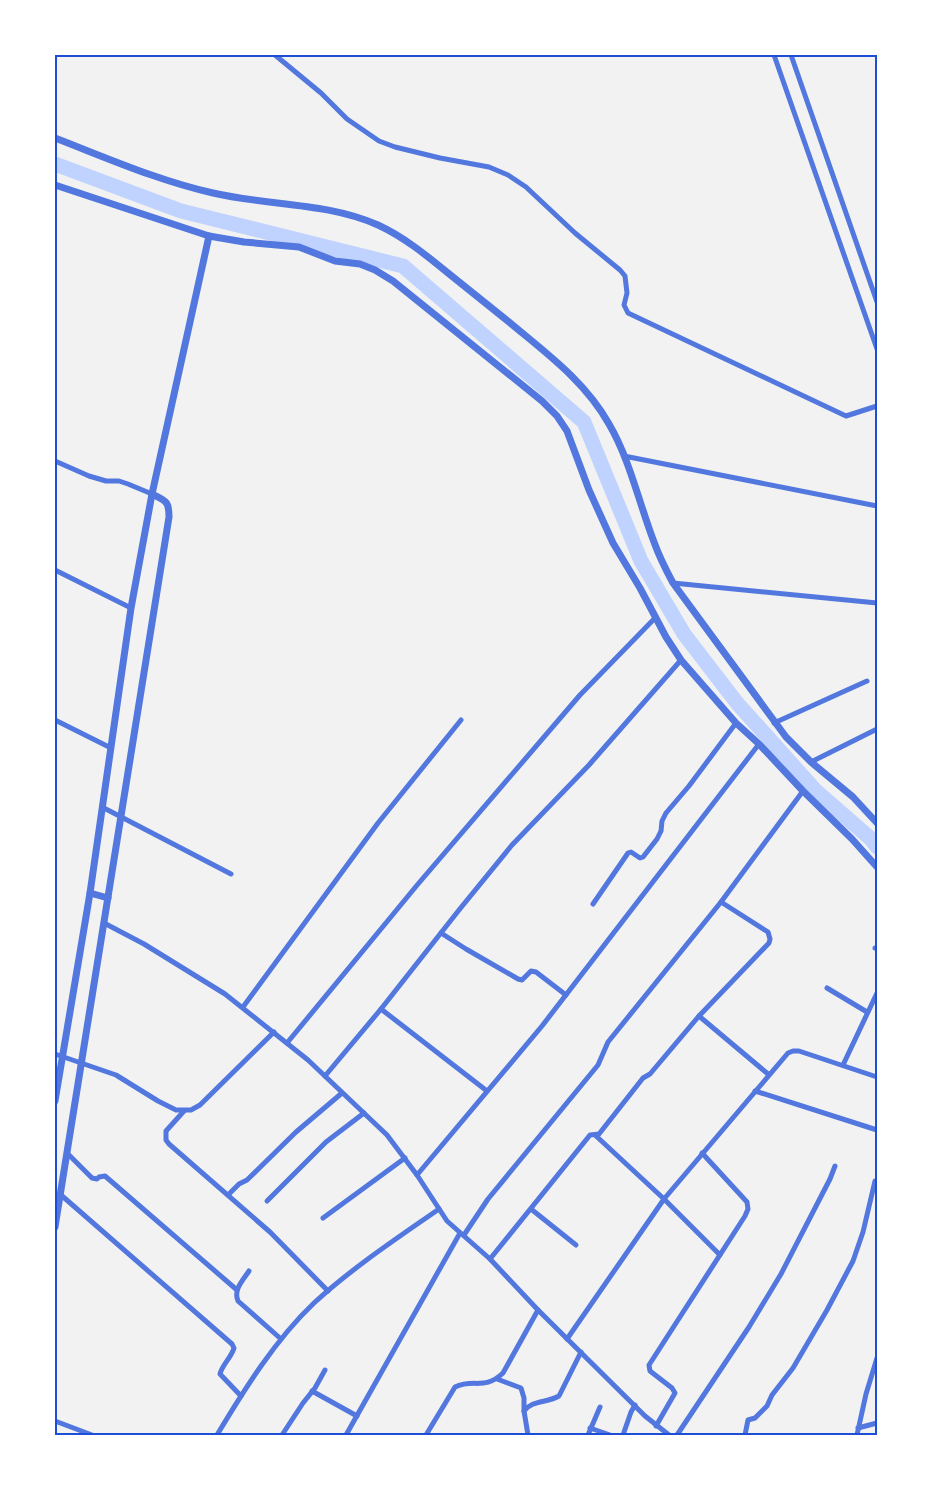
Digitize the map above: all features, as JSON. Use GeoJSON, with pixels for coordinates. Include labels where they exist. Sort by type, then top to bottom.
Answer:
{"type":"FeatureCollection","features":[{"type":"Feature","properties":{"kind":"street"},"geometry":{"type":"LineString","coordinates":[[275,55],[321,93],[348,119],[379,141],[395,147],[489,168],[508,175],[526,187],[625,276],[627,293],[624,305],[628,314],[846,416],[877,406]]}},
{"type":"Feature","properties":{"kind":"street"},"geometry":{"type":"LineString","coordinates":[[774,55],[877,349]]}},
{"type":"Feature","properties":{"kind":"street"},"geometry":{"type":"LineString","coordinates":[[791,55],[877,302]]}},
{"type":"Feature","properties":{"kind":"street"},"geometry":{"type":"LineString","coordinates":[[55,138],[171,182],[257,201],[301,205],[340,212],[378,225],[414,245],[564,368],[589,394],[609,424],[624,456],[662,562],[673,583],[786,737],[811,762],[876,818]]}},
{"type":"Feature","properties":{"kind":"street"},"geometry":{"type":"LineString","coordinates":[[55,185],[209,236],[244,242],[299,247],[335,260],[360,264],[374,270],[393,281],[542,401],[567,431],[589,490],[613,543],[681,660],[736,723],[852,839],[877,867]]}},
{"type":"Feature","properties":{"kind":"street"},"geometry":{"type":"LineString","coordinates":[[55,1100],[58,1055],[90,893],[131,608],[152,494],[209,236]]}},
{"type":"Feature","properties":{"kind":"street"},"geometry":{"type":"LineString","coordinates":[[624,456],[877,506]]}},
{"type":"Feature","properties":{"kind":"street"},"geometry":{"type":"LineString","coordinates":[[55,460],[88,476],[128,484],[152,494],[165,501],[169,506],[169,517],[55,1226]]}},
{"type":"Feature","properties":{"kind":"street"},"geometry":{"type":"LineString","coordinates":[[55,570],[131,608]]}},
{"type":"Feature","properties":{"kind":"street"},"geometry":{"type":"LineString","coordinates":[[673,583],[877,603]]}},
{"type":"Feature","properties":{"kind":"street"},"geometry":{"type":"LineString","coordinates":[[287,1043],[418,884],[560,718],[656,617]]}},
{"type":"Feature","properties":{"kind":"street"},"geometry":{"type":"LineString","coordinates":[[325,1076],[512,845],[589,765],[681,660]]}},
{"type":"Feature","properties":{"kind":"street"},"geometry":{"type":"LineString","coordinates":[[774,723],[867,681]]}},
{"type":"Feature","properties":{"kind":"street"},"geometry":{"type":"LineString","coordinates":[[55,720],[111,748]]}},
{"type":"Feature","properties":{"kind":"street"},"geometry":{"type":"LineString","coordinates":[[243,1007],[378,823],[461,720]]}},
{"type":"Feature","properties":{"kind":"street"},"geometry":{"type":"LineString","coordinates":[[592,904],[628,853],[631,852],[640,858],[643,857],[659,835],[666,813],[689,786],[736,723]]}},
{"type":"Feature","properties":{"kind":"street"},"geometry":{"type":"LineString","coordinates":[[811,762],[877,729]]}},
{"type":"Feature","properties":{"kind":"street"},"geometry":{"type":"LineString","coordinates":[[417,1175],[542,1026],[758,744]]}},
{"type":"Feature","properties":{"kind":"street"},"geometry":{"type":"LineString","coordinates":[[346,1435],[462,1234],[488,1199],[598,1065],[608,1042],[721,902],[803,791]]}},
{"type":"Feature","properties":{"kind":"street"},"geometry":{"type":"LineString","coordinates":[[102,807],[231,874]]}},
{"type":"Feature","properties":{"kind":"street"},"geometry":{"type":"LineString","coordinates":[[90,893],[108,898]]}},
{"type":"Feature","properties":{"kind":"street"},"geometry":{"type":"LineString","coordinates":[[490,1259],[590,1135],[599,1134],[643,1078],[650,1074],[698,1016],[769,943],[768,932],[721,902]]}},
{"type":"Feature","properties":{"kind":"street"},"geometry":{"type":"LineString","coordinates":[[104,923],[176,963],[225,994],[274,1032],[325,1076],[387,1135],[417,1175],[447,1221],[490,1259],[538,1310],[656,1426],[669,1435]]}},
{"type":"Feature","properties":{"kind":"street"},"geometry":{"type":"LineString","coordinates":[[441,933],[518,979],[522,980],[532,971],[536,972],[566,994]]}},
{"type":"Feature","properties":{"kind":"street"},"geometry":{"type":"LineString","coordinates":[[827,988],[867,1012]]}},
{"type":"Feature","properties":{"kind":"street"},"geometry":{"type":"LineString","coordinates":[[843,1065],[877,993]]}},
{"type":"Feature","properties":{"kind":"street"},"geometry":{"type":"LineString","coordinates":[[381,1009],[487,1091]]}},
{"type":"Feature","properties":{"kind":"street"},"geometry":{"type":"LineString","coordinates":[[698,1016],[768,1074]]}},
{"type":"Feature","properties":{"kind":"street"},"geometry":{"type":"LineString","coordinates":[[58,1055],[116,1075],[158,1101],[176,1110],[184,1111],[191,1110],[200,1105],[274,1032]]}},
{"type":"Feature","properties":{"kind":"street"},"geometry":{"type":"LineString","coordinates":[[567,1338],[664,1199],[768,1074],[788,1053],[799,1051],[877,1077]]}},
{"type":"Feature","properties":{"kind":"street"},"geometry":{"type":"LineString","coordinates":[[754,1091],[877,1130]]}},
{"type":"Feature","properties":{"kind":"street"},"geometry":{"type":"LineString","coordinates":[[228,1195],[239,1184],[247,1180],[296,1132],[342,1093]]}},
{"type":"Feature","properties":{"kind":"street"},"geometry":{"type":"LineString","coordinates":[[184,1111],[166,1131],[166,1140],[169,1144],[270,1232],[328,1291]]}},
{"type":"Feature","properties":{"kind":"street"},"geometry":{"type":"LineString","coordinates":[[268,1201],[326,1142],[364,1113]]}},
{"type":"Feature","properties":{"kind":"street"},"geometry":{"type":"LineString","coordinates":[[595,1135],[664,1199],[720,1256]]}},
{"type":"Feature","properties":{"kind":"street"},"geometry":{"type":"LineString","coordinates":[[67,1153],[92,1178],[97,1179],[105,1176],[237,1290]]}},
{"type":"Feature","properties":{"kind":"street"},"geometry":{"type":"LineString","coordinates":[[656,1426],[675,1393],[672,1388],[650,1371],[648,1367],[747,1213],[747,1202],[702,1153]]}},
{"type":"Feature","properties":{"kind":"street"},"geometry":{"type":"LineString","coordinates":[[323,1218],[405,1158]]}},
{"type":"Feature","properties":{"kind":"street"},"geometry":{"type":"LineString","coordinates":[[677,1435],[749,1327],[780,1274],[822,1195],[835,1166]]}},
{"type":"Feature","properties":{"kind":"street"},"geometry":{"type":"LineString","coordinates":[[745,1435],[748,1420],[755,1418],[767,1406],[772,1395],[792,1368],[807,1343],[853,1261],[863,1232],[875,1181]]}},
{"type":"Feature","properties":{"kind":"street"},"geometry":{"type":"LineString","coordinates":[[60,1195],[232,1344],[234,1348],[233,1353],[220,1374],[241,1396]]}},
{"type":"Feature","properties":{"kind":"street"},"geometry":{"type":"LineString","coordinates":[[531,1208],[576,1245]]}},
{"type":"Feature","properties":{"kind":"street"},"geometry":{"type":"LineString","coordinates":[[217,1435],[241,1396],[282,1339],[313,1305],[346,1274],[438,1209]]}},
{"type":"Feature","properties":{"kind":"street"},"geometry":{"type":"LineString","coordinates":[[249,1271],[237,1290],[238,1301],[282,1339]]}},
{"type":"Feature","properties":{"kind":"street"},"geometry":{"type":"LineString","coordinates":[[426,1435],[455,1387],[483,1384],[497,1379],[503,1373],[538,1310]]}},
{"type":"Feature","properties":{"kind":"street"},"geometry":{"type":"LineString","coordinates":[[524,1411],[532,1404],[559,1396],[581,1352]]}},
{"type":"Feature","properties":{"kind":"street"},"geometry":{"type":"LineString","coordinates":[[858,1435],[866,1394],[877,1358]]}},
{"type":"Feature","properties":{"kind":"street"},"geometry":{"type":"LineString","coordinates":[[282,1435],[325,1370]]}},
{"type":"Feature","properties":{"kind":"street"},"geometry":{"type":"LineString","coordinates":[[497,1379],[521,1388],[528,1435]]}},
{"type":"Feature","properties":{"kind":"street"},"geometry":{"type":"LineString","coordinates":[[312,1391],[357,1416]]}},
{"type":"Feature","properties":{"kind":"street"},"geometry":{"type":"LineString","coordinates":[[623,1435],[635,1405]]}},
{"type":"Feature","properties":{"kind":"street"},"geometry":{"type":"LineString","coordinates":[[588,1435],[600,1407]]}},
{"type":"Feature","properties":{"kind":"street"},"geometry":{"type":"LineString","coordinates":[[55,1421],[92,1435]]}},
{"type":"Feature","properties":{"kind":"street"},"geometry":{"type":"LineString","coordinates":[[858,1428],[877,1423]]}},
{"type":"Feature","properties":{"kind":"street"},"geometry":{"type":"LineString","coordinates":[[590,1428],[610,1435]]}},
{"type":"Feature","properties":{"kind":"waterway"},"geometry":{"type":"LineString","coordinates":[[55,164],[181,211],[403,266],[584,422],[641,561],[684,634],[737,703],[816,791],[871,839],[877,847]]}}]}
